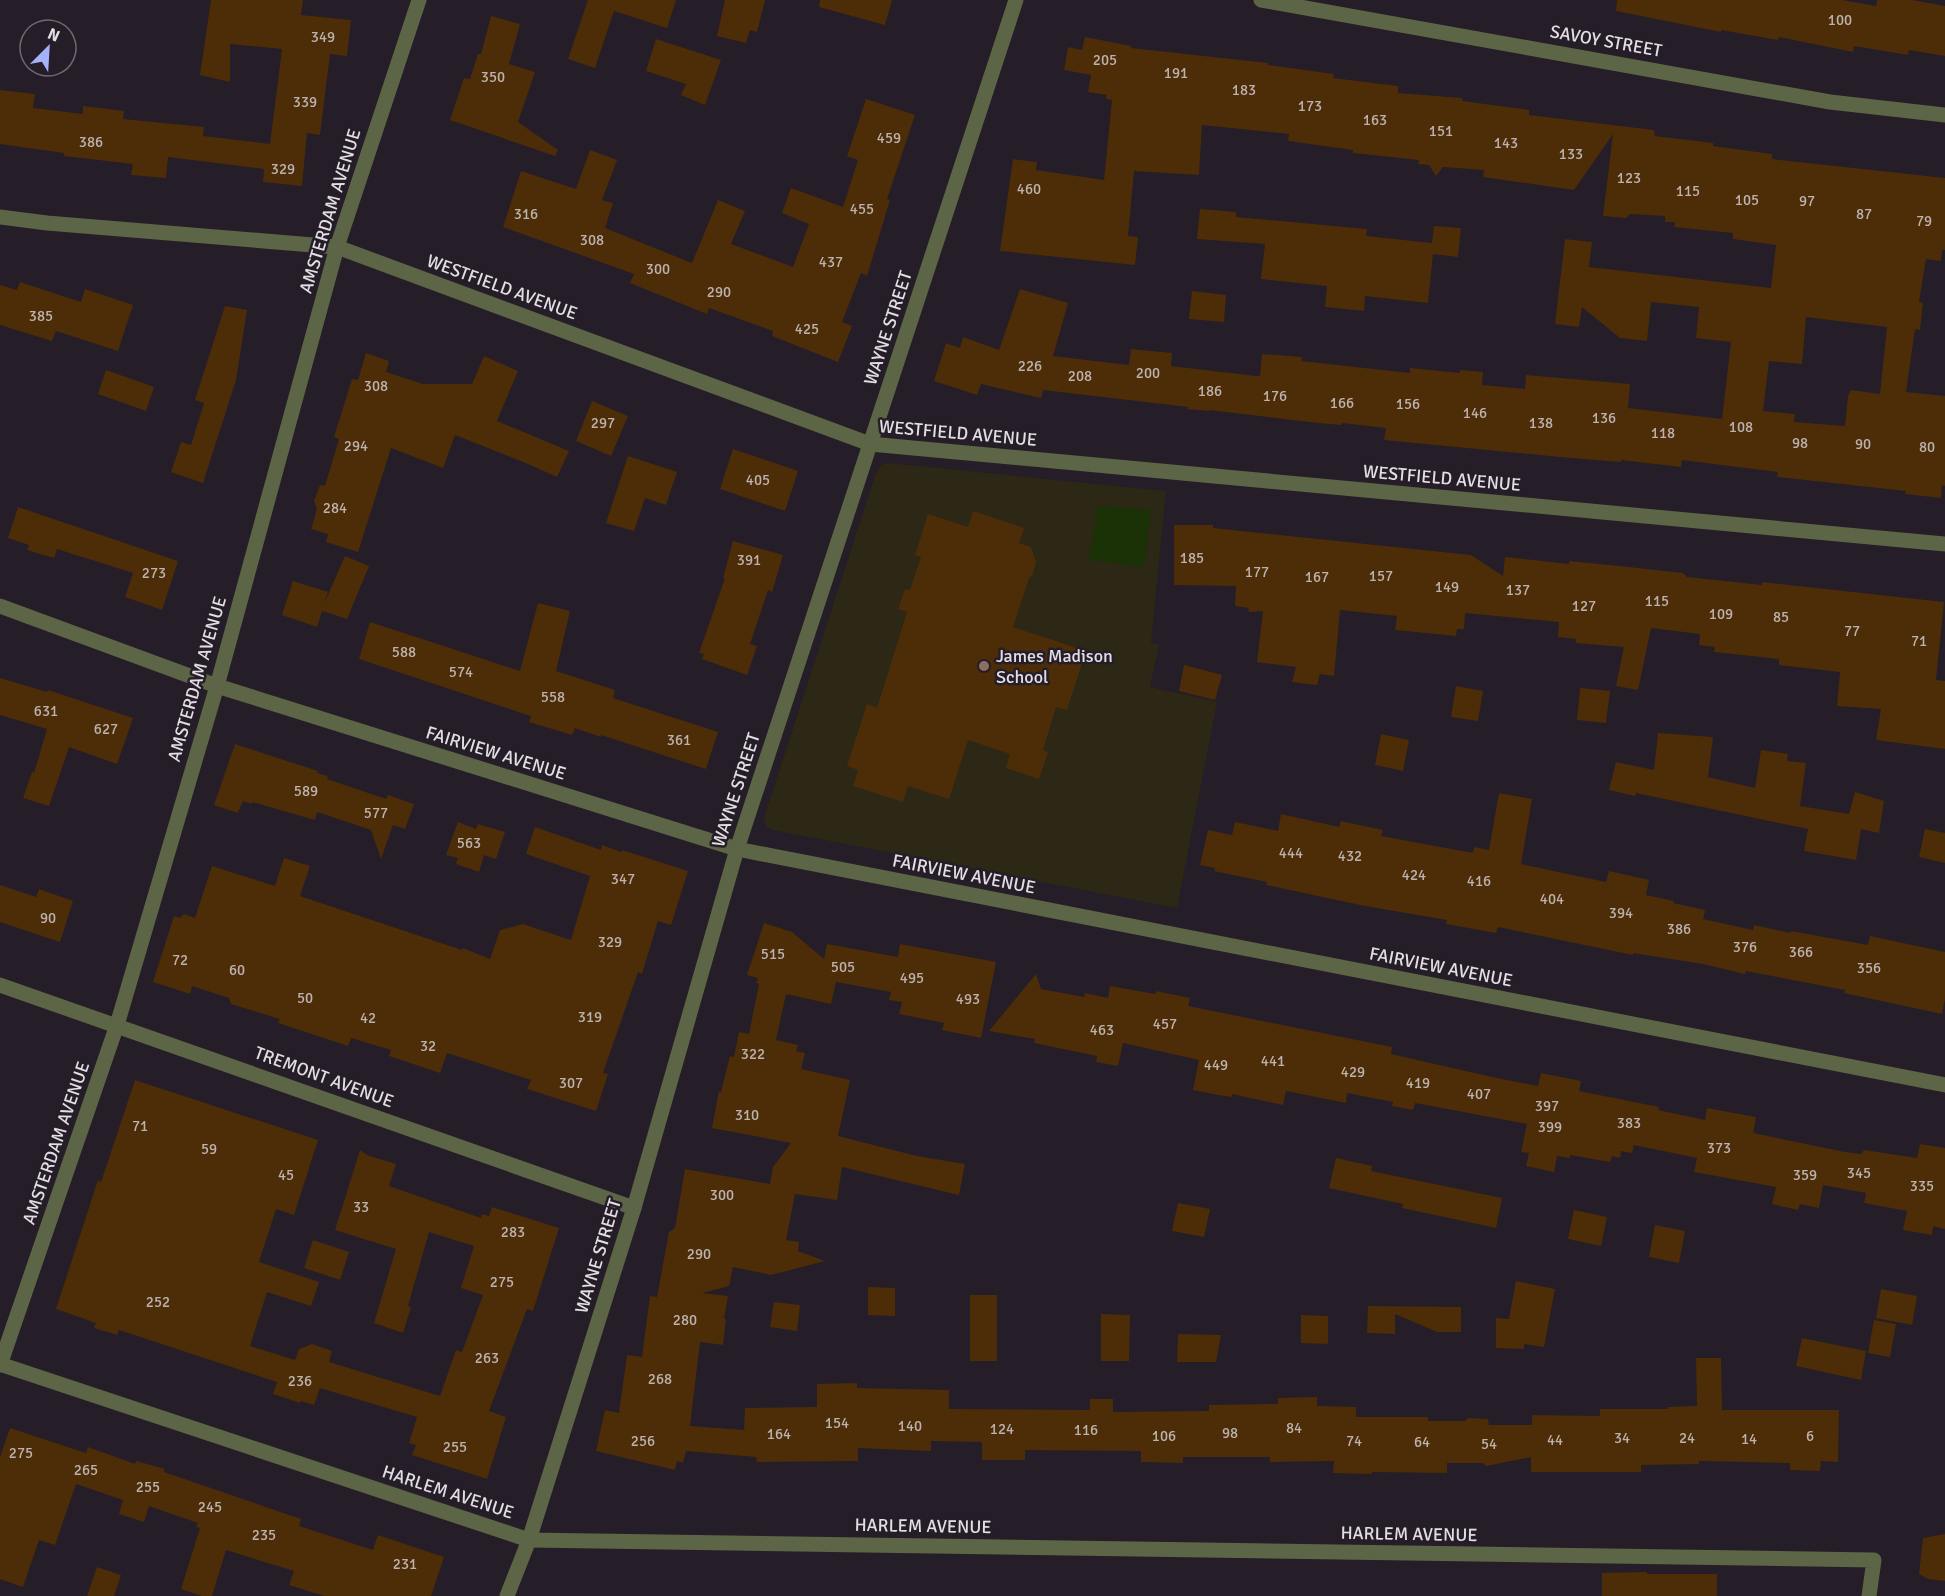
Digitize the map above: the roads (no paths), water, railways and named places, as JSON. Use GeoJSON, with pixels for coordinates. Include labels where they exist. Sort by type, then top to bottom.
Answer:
{"type":"FeatureCollection","features":[{"type":"Feature","properties":{"kind":"street","name":"AMSTERDAM AVENUE"},"geometry":{"type":"LineString","coordinates":[[0,1365],[117,1025],[217,686],[337,247],[419,0]]}},
{"type":"Feature","properties":{"kind":"street","name":"WAYNE STREET"},"geometry":{"type":"LineString","coordinates":[[507,1596],[529,1540],[634,1208],[737,849],[1016,0]]}},
{"type":"Feature","properties":{"kind":"street","name":"SAVOY STREET"},"geometry":{"type":"LineString","coordinates":[[1261,0],[1830,102],[1945,115]]}},
{"type":"Feature","properties":{"kind":"street","name":"WESTFIELD AVENUE"},"geometry":{"type":"LineString","coordinates":[[0,217],[47,223],[337,247],[870,444],[1945,544]]}},
{"type":"Feature","properties":{"kind":"street","name":"FAIRVIEW AVENUE"},"geometry":{"type":"LineString","coordinates":[[0,606],[217,686],[737,849],[1945,1085]]}},
{"type":"Feature","properties":{"kind":"street","name":"TREMONT AVENUE"},"geometry":{"type":"LineString","coordinates":[[0,985],[634,1208]]}},
{"type":"Feature","properties":{"kind":"street","name":"HARLEM AVENUE"},"geometry":{"type":"LineString","coordinates":[[0,1365],[529,1540],[1874,1560],[1869,1596]]}},
{"type":"Feature","properties":{"kind":"place","name":"James Madison School"},"geometry":{"type":"Point","coordinates":[984,666]}}]}
